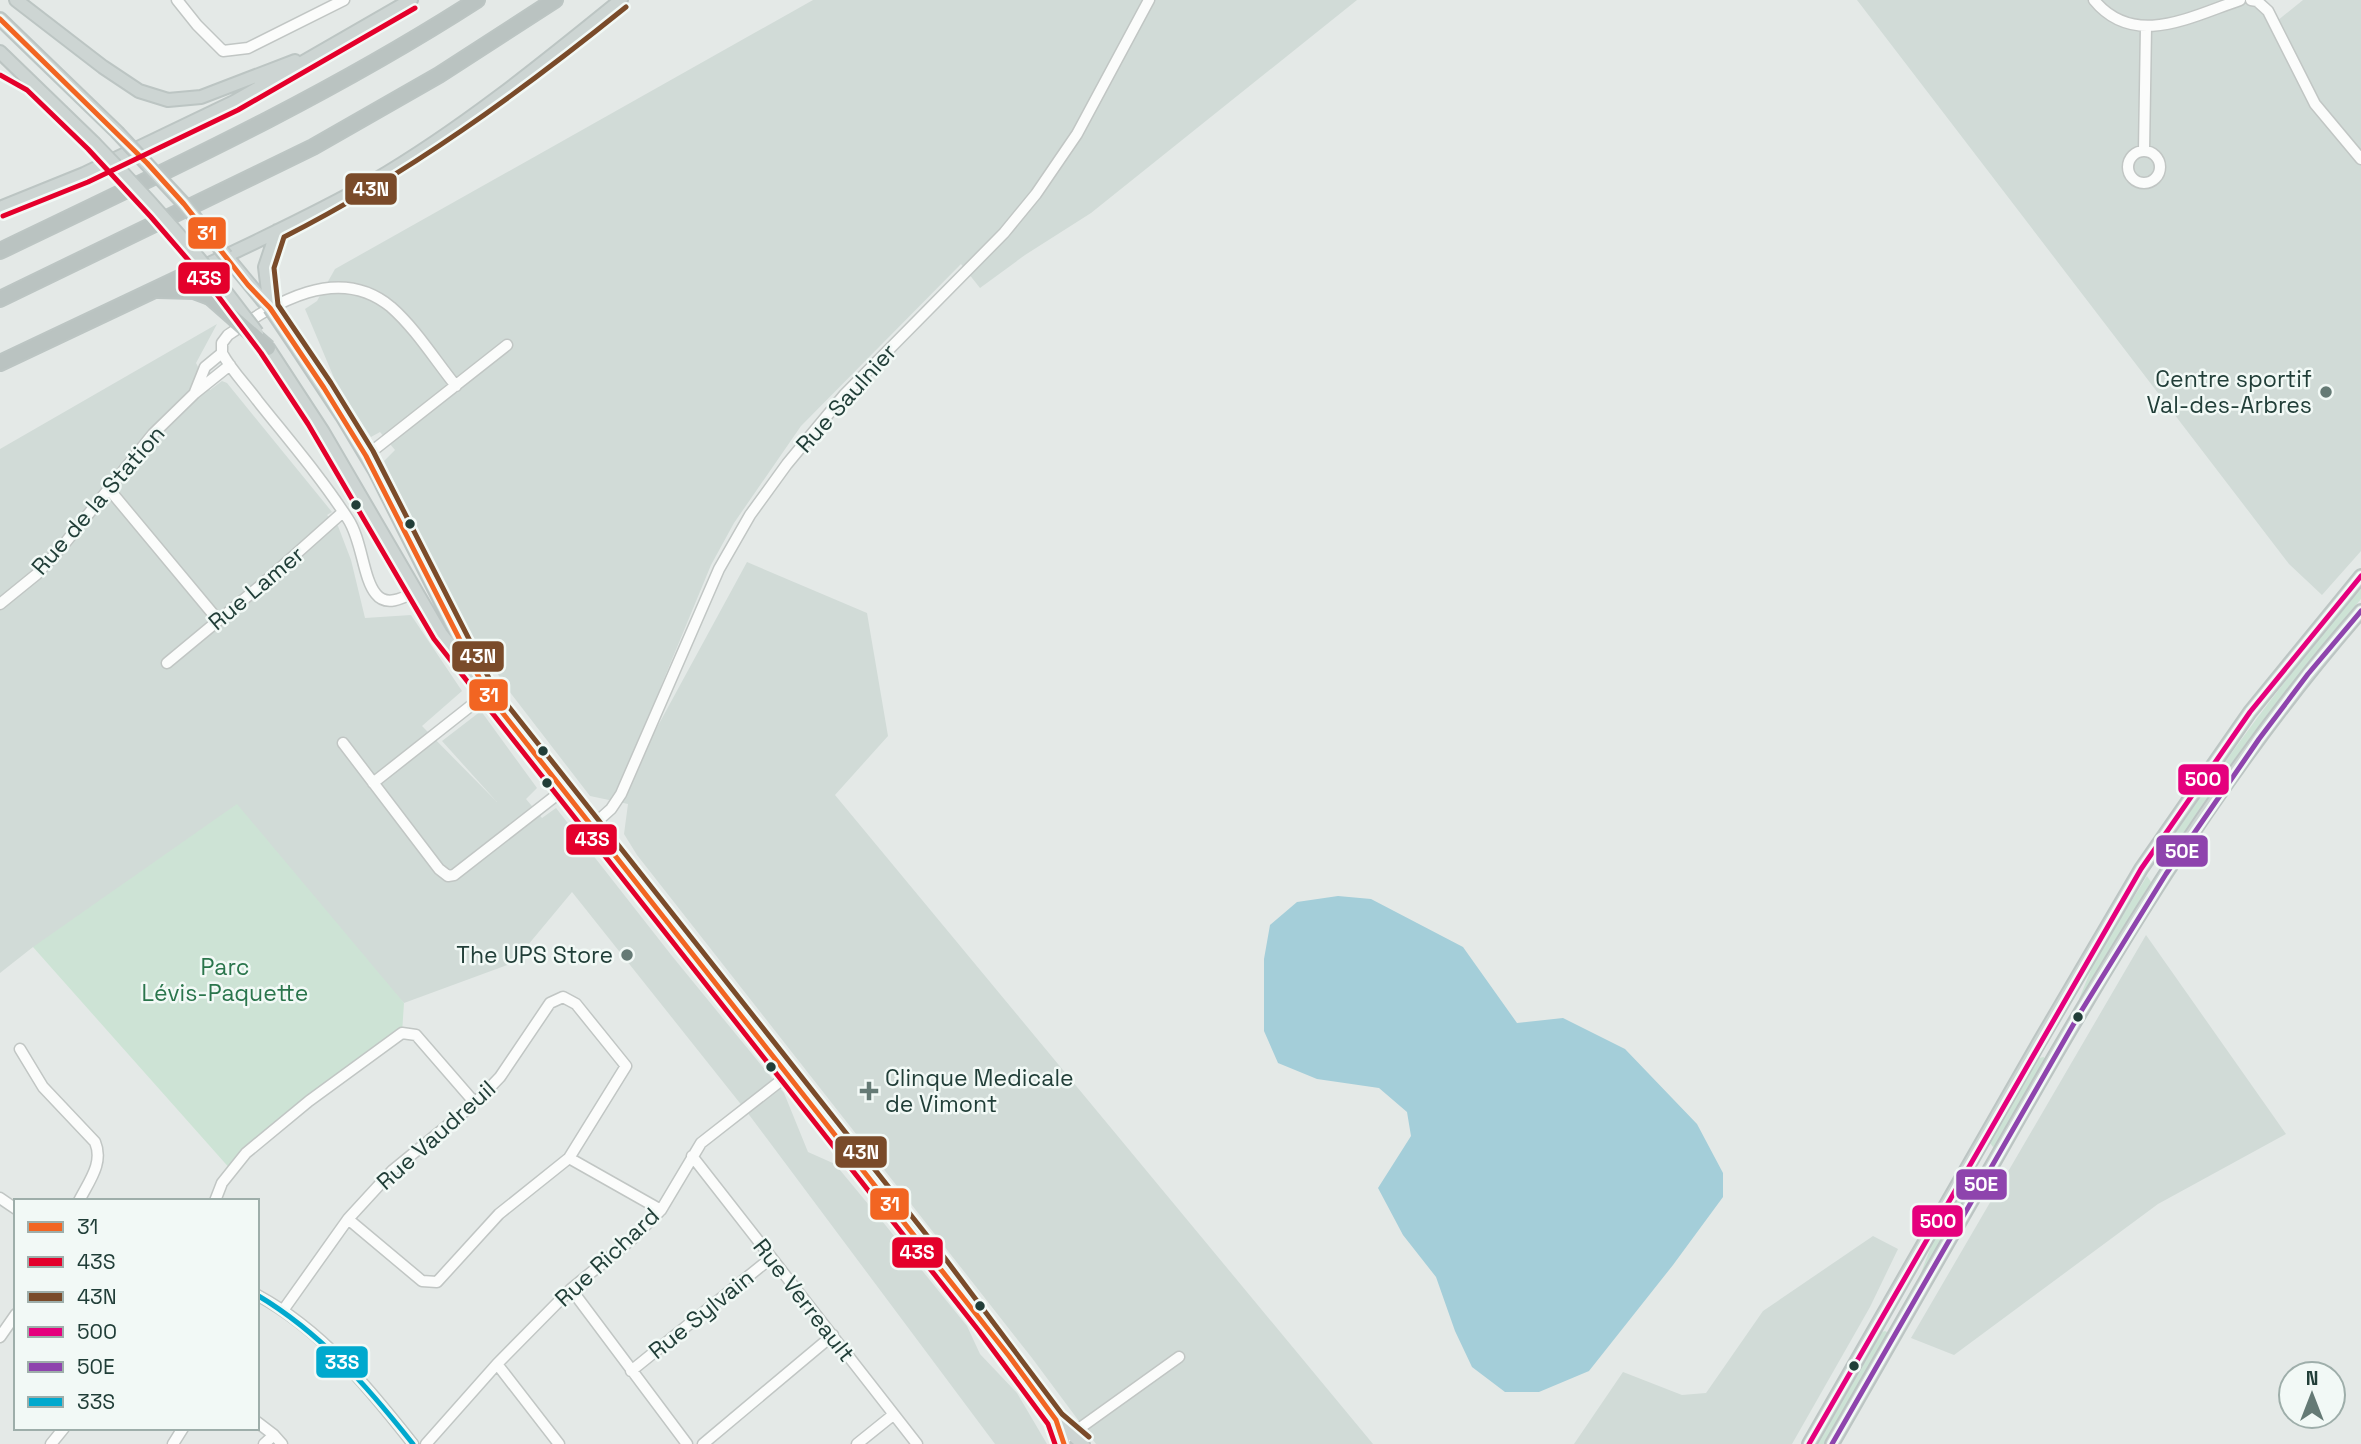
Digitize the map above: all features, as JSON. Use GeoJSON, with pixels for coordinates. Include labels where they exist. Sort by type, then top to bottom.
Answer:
{"type":"FeatureCollection","features":[{"type":"Feature","properties":{"kind":"highway"},"geometry":{"type":"LineString","coordinates":[[0,251],[295,107],[387,56],[477,0]]}},
{"type":"Feature","properties":{"kind":"highway"},"geometry":{"type":"LineString","coordinates":[[0,299],[322,142],[451,68],[555,0]]}},
{"type":"Feature","properties":{"kind":"highway"},"geometry":{"type":"LineString","coordinates":[[0,363],[156,289],[182,283],[205,266]]}},
{"type":"Feature","properties":{"kind":"highway"},"geometry":{"type":"LineString","coordinates":[[182,283],[210,297],[268,348]]}},
{"type":"Feature","properties":{"kind":"main road"},"geometry":{"type":"LineString","coordinates":[[16,0],[122,81],[160,99],[186,100],[211,94],[337,43]]}},
{"type":"Feature","properties":{"kind":"main road"},"geometry":{"type":"LineString","coordinates":[[0,208],[84,174],[205,117],[252,93],[411,0]]}},
{"type":"Feature","properties":{"kind":"main road"},"geometry":{"type":"LineString","coordinates":[[205,266],[370,183],[421,151],[522,79],[621,0]]}},
{"type":"Feature","properties":{"kind":"main road"},"geometry":{"type":"LineString","coordinates":[[0,19],[117,132],[184,204],[270,308],[366,456],[487,693]]}},
{"type":"Feature","properties":{"kind":"main road"},"geometry":{"type":"LineString","coordinates":[[0,52],[94,143],[205,266],[268,348],[323,432],[436,628],[951,1280],[1056,1420],[1066,1440],[1083,1444]]}},
{"type":"Feature","properties":{"kind":"main road"},"geometry":{"type":"LineString","coordinates":[[0,65],[32,83]]}},
{"type":"Feature","properties":{"kind":"main road"},"geometry":{"type":"LineString","coordinates":[[270,308],[265,267],[277,231]]}},
{"type":"Feature","properties":{"kind":"main road"},"geometry":{"type":"LineString","coordinates":[[1809,1444],[2141,869],[2250,712],[2361,576]]}},
{"type":"Feature","properties":{"kind":"main road"},"geometry":{"type":"LineString","coordinates":[[1832,1444],[2102,973],[2169,869],[2260,738],[2361,611]]}},
{"type":"Feature","properties":{"kind":"street"},"geometry":{"type":"LineString","coordinates":[[177,0],[223,51],[247,48],[338,1]]}},
{"type":"Feature","properties":{"kind":"street","name":"Rue Saulnier"},"geometry":{"type":"LineString","coordinates":[[592,826],[611,809],[621,794],[719,569],[750,515],[787,464],[845,394],[999,239],[1036,194],[1077,134],[1149,0]]}},
{"type":"Feature","properties":{"kind":"street"},"geometry":{"type":"LineString","coordinates":[[2094,0],[2110,15],[2129,24],[2146,27],[2172,23],[2240,0]]}},
{"type":"Feature","properties":{"kind":"street"},"geometry":{"type":"LineString","coordinates":[[2251,0],[2257,1],[2268,11],[2315,104],[2361,159]]}},
{"type":"Feature","properties":{"kind":"street"},"geometry":{"type":"LineString","coordinates":[[2144,151],[2146,27]]}},
{"type":"Feature","properties":{"kind":"street","name":"Rue de la Station"},"geometry":{"type":"LineString","coordinates":[[195,393],[205,367],[222,353],[225,338],[284,302],[313,289],[348,288],[366,293],[389,306],[408,325],[456,386]]}},
{"type":"Feature","properties":{"kind":"street"},"geometry":{"type":"LineString","coordinates":[[366,456],[507,345]]}},
{"type":"Feature","properties":{"kind":"street"},"geometry":{"type":"LineString","coordinates":[[222,353],[326,486],[343,512],[355,532],[370,584],[377,596],[390,601],[415,592]]}},
{"type":"Feature","properties":{"kind":"street","name":"Rue de la Station"},"geometry":{"type":"LineString","coordinates":[[0,604],[37,574],[65,543],[153,434],[195,393],[230,365]]}},
{"type":"Feature","properties":{"kind":"street"},"geometry":{"type":"LineString","coordinates":[[108,488],[218,620]]}},
{"type":"Feature","properties":{"kind":"street","name":"Rue Lamer"},"geometry":{"type":"LineString","coordinates":[[167,663],[343,512]]}},
{"type":"Feature","properties":{"kind":"street"},"geometry":{"type":"LineString","coordinates":[[373,783],[487,693]]}},
{"type":"Feature","properties":{"kind":"street"},"geometry":{"type":"LineString","coordinates":[[343,743],[442,873],[448,876],[454,875],[563,790]]}},
{"type":"Feature","properties":{"kind":"street","name":"Rue Vaudreuil"},"geometry":{"type":"LineString","coordinates":[[284,1309],[348,1219],[393,1170],[475,1103],[500,1077],[550,1003],[563,997],[576,1004],[626,1066],[569,1158]]}},
{"type":"Feature","properties":{"kind":"street"},"geometry":{"type":"LineString","coordinates":[[216,1199],[222,1183],[246,1153],[309,1101],[402,1033],[416,1035],[475,1103]]}},
{"type":"Feature","properties":{"kind":"street"},"geometry":{"type":"LineString","coordinates":[[20,1049],[43,1087],[95,1142],[99,1151],[99,1161],[80,1199]]}},
{"type":"Feature","properties":{"kind":"street","name":"Rue Richard"},"geometry":{"type":"LineString","coordinates":[[426,1444],[497,1364],[571,1289],[661,1210],[692,1156],[709,1137],[788,1074]]}},
{"type":"Feature","properties":{"kind":"street","name":"Rue Verreault"},"geometry":{"type":"LineString","coordinates":[[692,1156],[917,1444]]}},
{"type":"Feature","properties":{"kind":"street"},"geometry":{"type":"LineString","coordinates":[[348,1219],[422,1281],[437,1282],[499,1214],[569,1158],[661,1210]]}},
{"type":"Feature","properties":{"kind":"street","name":"Rue Sylvain"},"geometry":{"type":"LineString","coordinates":[[631,1371],[771,1258]]}},
{"type":"Feature","properties":{"kind":"street"},"geometry":{"type":"LineString","coordinates":[[571,1289],[687,1444]]}},
{"type":"Feature","properties":{"kind":"street"},"geometry":{"type":"LineString","coordinates":[[259,1296],[284,1309],[331,1349],[362,1380],[413,1444]]}},
{"type":"Feature","properties":{"kind":"street"},"geometry":{"type":"LineString","coordinates":[[0,1337],[14,1317]]}},
{"type":"Feature","properties":{"kind":"street"},"geometry":{"type":"LineString","coordinates":[[703,1444],[832,1335]]}},
{"type":"Feature","properties":{"kind":"street"},"geometry":{"type":"LineString","coordinates":[[1066,1440],[1179,1357]]}},
{"type":"Feature","properties":{"kind":"street"},"geometry":{"type":"LineString","coordinates":[[497,1364],[559,1444]]}},
{"type":"Feature","properties":{"kind":"street"},"geometry":{"type":"LineString","coordinates":[[857,1444],[893,1415]]}},
{"type":"Feature","properties":{"kind":"street"},"geometry":{"type":"LineString","coordinates":[[259,1424],[282,1444]]}},
{"type":"Feature","properties":{"kind":"street"},"geometry":{"type":"LineString","coordinates":[[51,1444],[62,1430]]}},
{"type":"Feature","properties":{"kind":"street"},"geometry":{"type":"LineString","coordinates":[[264,1444],[274,1435]]}},
{"type":"Feature","properties":{"kind":"shaded area"},"geometry":{"type":"Polygon","coordinates":[[[813,0],[1357,0],[1091,213],[1025,255],[980,288],[961,264],[801,426],[734,523],[711,565],[661,686],[648,744],[747,562],[867,613],[888,736],[835,795],[1373,1444],[1096,1444],[1032,1358],[637,855],[624,834],[628,804],[590,796],[509,691],[465,625],[384,461],[395,450],[380,432],[371,437],[337,385],[305,309],[317,301],[335,269],[813,0]]]}},
{"type":"Feature","properties":{"kind":"shaded area"},"geometry":{"type":"Polygon","coordinates":[[[1857,0],[2261,0],[2277,21],[2303,0],[2361,0],[2361,551],[2322,595],[2289,564],[1857,0]]]}},
{"type":"Feature","properties":{"kind":"shaded area"},"geometry":{"type":"Polygon","coordinates":[[[217,324],[196,363],[210,390],[222,381],[227,383],[332,512],[327,515],[338,526],[351,560],[365,618],[411,615],[462,691],[422,726],[497,802],[442,741],[481,711],[537,788],[526,799],[542,818],[556,808],[784,1093],[808,1152],[835,1164],[878,1216],[967,1326],[980,1354],[1017,1393],[1047,1444],[995,1444],[747,1112],[572,892],[513,963],[404,1003],[356,952],[33,947],[0,973],[0,449],[217,324]]]}},
{"type":"Feature","properties":{"kind":"shaded area"},"geometry":{"type":"Polygon","coordinates":[[[2146,935],[2286,1134],[2158,1204],[1954,1355],[1911,1338],[2146,935]]]}},
{"type":"Feature","properties":{"kind":"shaded area"},"geometry":{"type":"Polygon","coordinates":[[[1873,1236],[1898,1249],[1870,1307],[1792,1444],[1574,1444],[1623,1372],[1682,1395],[1706,1393],[1763,1311],[1873,1236]]]}},
{"type":"Feature","properties":{"kind":"green space"},"geometry":{"type":"Polygon","coordinates":[[[2361,589],[2361,599],[2258,727],[2164,862],[2160,856],[2207,787],[2282,686],[2361,589]]]}},
{"type":"Feature","properties":{"kind":"green space","name":"Parc Lévis-Paquette"},"geometry":{"type":"Polygon","coordinates":[[[237,804],[404,1003],[402,1033],[246,1153],[232,1171],[33,947],[237,804]]]}},
{"type":"Feature","properties":{"kind":"green space"},"geometry":{"type":"Polygon","coordinates":[[[2147,876],[2151,882],[2080,1000],[2096,958],[2147,876]]]}},
{"type":"Feature","properties":{"kind":"green space"},"geometry":{"type":"Polygon","coordinates":[[[2044,1057],[2045,1062],[1997,1145],[1993,1147],[1990,1143],[2039,1058],[2044,1057]]]}},
{"type":"Feature","properties":{"kind":"green space"},"geometry":{"type":"Polygon","coordinates":[[[1974,1170],[1979,1170],[1980,1174],[1916,1286],[1932,1244],[1974,1170]]]}},
{"type":"Feature","properties":{"kind":"green space"},"geometry":{"type":"Polygon","coordinates":[[[1885,1331],[1887,1336],[1825,1444],[1818,1444],[1882,1332],[1885,1331]]]}},
{"type":"Feature","properties":{"kind":"water"},"geometry":{"type":"Polygon","coordinates":[[[1338,896],[1371,899],[1463,947],[1517,1023],[1563,1018],[1625,1049],[1697,1124],[1723,1173],[1723,1197],[1589,1371],[1539,1392],[1505,1392],[1472,1367],[1455,1331],[1436,1277],[1403,1235],[1378,1188],[1411,1136],[1407,1112],[1379,1088],[1317,1079],[1278,1063],[1264,1031],[1264,959],[1270,925],[1297,902],[1338,896]]]}},
{"type":"Feature","properties":{"kind":"transit line","name":"43N"},"geometry":{"type":"LineString","coordinates":[[626,7],[461,131],[375,187],[284,237],[274,268],[278,305],[373,451],[494,688],[944,1257],[1062,1414],[1089,1437]]}},
{"type":"Feature","properties":{"kind":"transit line","name":"43S"},"geometry":{"type":"LineString","coordinates":[[3,216],[88,182],[238,110],[415,8]]}},
{"type":"Feature","properties":{"kind":"transit line","name":"31"},"geometry":{"type":"LineString","coordinates":[[0,19],[147,163],[270,308],[366,456],[487,693],[1009,1356],[1056,1420],[1064,1444]]}},
{"type":"Feature","properties":{"kind":"transit line","name":"43S"},"geometry":{"type":"LineString","coordinates":[[0,75],[27,90],[88,149],[209,284],[261,353],[308,424],[434,639],[979,1331],[1048,1424],[1055,1444]]}},
{"type":"Feature","properties":{"kind":"transit line","name":"50O"},"geometry":{"type":"LineString","coordinates":[[1809,1444],[2141,869],[2250,712],[2361,576]]}},
{"type":"Feature","properties":{"kind":"transit line","name":"50E"},"geometry":{"type":"LineString","coordinates":[[1832,1444],[2080,1013],[2166,874],[2259,739],[2308,674],[2361,611]]}},
{"type":"Feature","properties":{"kind":"transit line","name":"33S"},"geometry":{"type":"LineString","coordinates":[[259,1296],[302,1326],[342,1362],[413,1444]]}},
{"type":"Feature","properties":{"kind":"place","name":"Centre sportif Val-des-Arbres"},"geometry":{"type":"Point","coordinates":[2326,392]}},
{"type":"Feature","properties":{"kind":"place","name":"The UPS Store"},"geometry":{"type":"Point","coordinates":[627,955]}},
{"type":"Feature","properties":{"kind":"place","name":"Clinque Medicale de Vimont"},"geometry":{"type":"Point","coordinates":[869,1091]}}]}
